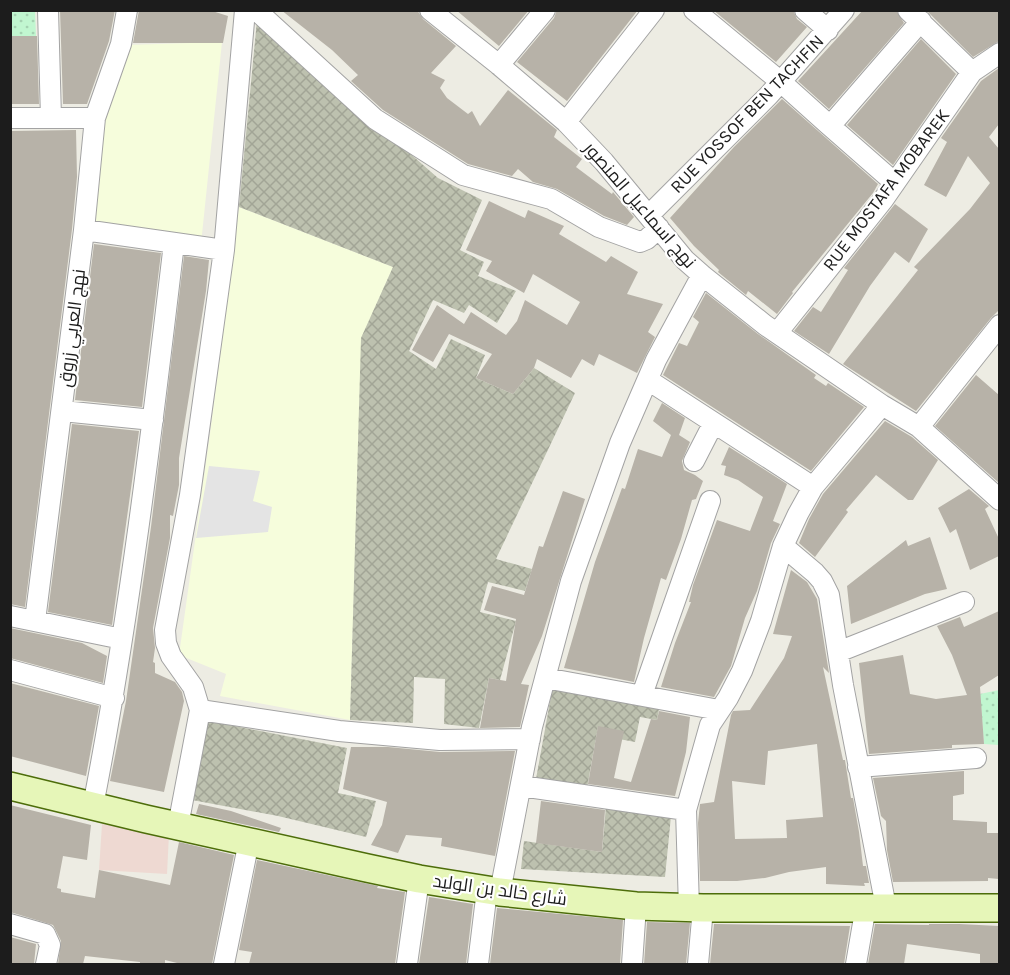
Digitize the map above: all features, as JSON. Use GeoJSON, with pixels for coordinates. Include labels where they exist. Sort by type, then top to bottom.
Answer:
{"type":"FeatureCollection","features":[{"type":"Feature","properties":{"kind":"street"},"geometry":{"type":"LineString","coordinates":[[48,10],[51,118]]}},
{"type":"Feature","properties":{"kind":"street","name":"نهج العربي زروق"},"geometry":{"type":"LineString","coordinates":[[35,621],[84,230],[95,118],[122,44],[127,10]]}},
{"type":"Feature","properties":{"kind":"street","name":"نهج اسماعيل المنصور"},"geometry":{"type":"LineString","coordinates":[[430,10],[499,64],[566,122],[604,162],[685,260],[702,275],[777,333],[882,405],[919,427],[999,500]]}},
{"type":"Feature","properties":{"kind":"street"},"geometry":{"type":"LineString","coordinates":[[499,64],[545,10]]}},
{"type":"Feature","properties":{"kind":"street"},"geometry":{"type":"LineString","coordinates":[[566,122],[654,10]]}},
{"type":"Feature","properties":{"kind":"street"},"geometry":{"type":"LineString","coordinates":[[694,10],[782,82],[895,183]]}},
{"type":"Feature","properties":{"kind":"street"},"geometry":{"type":"LineString","coordinates":[[805,10],[828,30]]}},
{"type":"Feature","properties":{"kind":"street","name":"RUE YOSSOF BEN TACHFIN"},"geometry":{"type":"LineString","coordinates":[[243,11],[375,119],[463,175],[551,199],[599,227],[640,242],[646,239],[654,222],[782,82],[844,10]]}},
{"type":"Feature","properties":{"kind":"street"},"geometry":{"type":"LineString","coordinates":[[178,826],[200,710],[193,687],[171,656],[166,643],[165,630],[190,495],[224,250],[243,11]]}},
{"type":"Feature","properties":{"kind":"street"},"geometry":{"type":"LineString","coordinates":[[830,126],[915,16],[972,72]]}},
{"type":"Feature","properties":{"kind":"street","name":"RUE MOSTAFA MOBAREK"},"geometry":{"type":"LineString","coordinates":[[777,333],[895,183],[972,72],[999,53]]}},
{"type":"Feature","properties":{"kind":"street"},"geometry":{"type":"LineString","coordinates":[[10,118],[95,118]]}},
{"type":"Feature","properties":{"kind":"street"},"geometry":{"type":"LineString","coordinates":[[84,230],[224,250]]}},
{"type":"Feature","properties":{"kind":"street"},"geometry":{"type":"LineString","coordinates":[[93,806],[114,698],[153,420],[174,243]]}},
{"type":"Feature","properties":{"kind":"street"},"geometry":{"type":"LineString","coordinates":[[478,964],[521,786],[530,739],[571,581],[620,443],[656,360],[702,275]]}},
{"type":"Feature","properties":{"kind":"street"},"geometry":{"type":"LineString","coordinates":[[919,427],[999,325]]}},
{"type":"Feature","properties":{"kind":"street"},"geometry":{"type":"LineString","coordinates":[[648,380],[813,487]]}},
{"type":"Feature","properties":{"kind":"street"},"geometry":{"type":"LineString","coordinates":[[698,964],[696,908],[686,810],[704,742],[710,725],[742,671],[761,621],[783,546],[813,487],[882,405]]}},
{"type":"Feature","properties":{"kind":"street"},"geometry":{"type":"LineString","coordinates":[[62,411],[153,420]]}},
{"type":"Feature","properties":{"kind":"street"},"geometry":{"type":"LineString","coordinates":[[694,461],[713,424]]}},
{"type":"Feature","properties":{"kind":"street"},"geometry":{"type":"LineString","coordinates":[[642,695],[710,501]]}},
{"type":"Feature","properties":{"kind":"street"},"geometry":{"type":"LineString","coordinates":[[783,546],[814,573],[827,589],[858,767],[876,907],[856,964]]}},
{"type":"Feature","properties":{"kind":"street"},"geometry":{"type":"LineString","coordinates":[[837,652],[964,602]]}},
{"type":"Feature","properties":{"kind":"street"},"geometry":{"type":"LineString","coordinates":[[10,616],[122,639]]}},
{"type":"Feature","properties":{"kind":"street"},"geometry":{"type":"LineString","coordinates":[[10,670],[114,698]]}},
{"type":"Feature","properties":{"kind":"street"},"geometry":{"type":"LineString","coordinates":[[545,678],[720,710]]}},
{"type":"Feature","properties":{"kind":"street"},"geometry":{"type":"LineString","coordinates":[[200,710],[339,731],[440,740],[530,739]]}},
{"type":"Feature","properties":{"kind":"street"},"geometry":{"type":"LineString","coordinates":[[858,767],[975,758]]}},
{"type":"Feature","properties":{"kind":"street","name":"شارع خالد بن الوليد"},"geometry":{"type":"LineString","coordinates":[[10,786],[419,879],[494,891],[636,906],[999,908]]}},
{"type":"Feature","properties":{"kind":"street"},"geometry":{"type":"LineString","coordinates":[[521,786],[686,810]]}},
{"type":"Feature","properties":{"kind":"street"},"geometry":{"type":"LineString","coordinates":[[224,964],[249,841]]}},
{"type":"Feature","properties":{"kind":"street"},"geometry":{"type":"LineString","coordinates":[[407,964],[419,879]]}},
{"type":"Feature","properties":{"kind":"street"},"geometry":{"type":"LineString","coordinates":[[632,964],[636,906]]}},
{"type":"Feature","properties":{"kind":"street"},"geometry":{"type":"LineString","coordinates":[[10,924],[45,934],[50,945],[46,964]]}},
{"type":"Feature","properties":{"kind":"shaded area"},"geometry":{"type":"Polygon","coordinates":[[[10,11],[35,11],[36,36],[11,37],[10,11]]]}},
{"type":"Feature","properties":{"kind":"shaded area"},"geometry":{"type":"Polygon","coordinates":[[[257,20],[438,178],[482,200],[460,250],[484,262],[478,276],[516,291],[497,323],[469,305],[464,313],[433,300],[409,351],[436,369],[451,339],[485,355],[476,378],[513,394],[534,368],[575,393],[496,559],[532,569],[525,591],[488,582],[480,612],[516,621],[500,680],[489,678],[479,728],[444,724],[445,679],[414,677],[413,723],[350,720],[361,338],[393,267],[239,207],[257,20]]]}},
{"type":"Feature","properties":{"kind":"shaded area"},"geometry":{"type":"Polygon","coordinates":[[[222,42],[201,244],[90,225],[101,120],[127,45],[222,42]]]}},
{"type":"Feature","properties":{"kind":"shaded area"},"geometry":{"type":"Polygon","coordinates":[[[239,207],[393,267],[362,337],[350,720],[220,696],[226,674],[179,655],[239,207]]]}},
{"type":"Feature","properties":{"kind":"shaded area"},"geometry":{"type":"Polygon","coordinates":[[[209,466],[260,471],[253,501],[272,507],[268,532],[196,538],[209,466]]]}},
{"type":"Feature","properties":{"kind":"shaded area"},"geometry":{"type":"Polygon","coordinates":[[[553,685],[660,704],[657,720],[640,717],[635,742],[619,739],[598,727],[587,788],[536,779],[553,685]]]}},
{"type":"Feature","properties":{"kind":"shaded area"},"geometry":{"type":"Polygon","coordinates":[[[999,690],[999,745],[984,744],[980,694],[999,690]]]}},
{"type":"Feature","properties":{"kind":"shaded area"},"geometry":{"type":"Polygon","coordinates":[[[204,720],[347,748],[338,793],[376,801],[366,837],[278,816],[192,800],[204,720]]]}},
{"type":"Feature","properties":{"kind":"shaded area"},"geometry":{"type":"Polygon","coordinates":[[[606,806],[671,816],[665,877],[521,869],[524,841],[602,852],[606,806]]]}},
{"type":"Feature","properties":{"kind":"shaded area"},"geometry":{"type":"Polygon","coordinates":[[[102,824],[169,834],[167,874],[99,870],[102,824]]]}},
{"type":"Feature","properties":{"kind":"building"},"geometry":{"type":"Polygon","coordinates":[[[60,10],[115,10],[109,41],[87,104],[63,104],[60,10]]]}},
{"type":"Feature","properties":{"kind":"building"},"geometry":{"type":"Polygon","coordinates":[[[139,10],[209,10],[228,16],[223,43],[133,43],[139,10]]]}},
{"type":"Feature","properties":{"kind":"building"},"geometry":{"type":"Polygon","coordinates":[[[281,10],[417,10],[423,19],[456,46],[431,73],[445,80],[440,88],[447,98],[468,114],[472,111],[480,126],[508,90],[557,130],[554,137],[582,159],[576,167],[612,194],[613,192],[634,217],[627,225],[604,216],[557,189],[533,182],[518,169],[512,176],[468,164],[383,110],[351,81],[358,75],[332,50],[281,10]]]}},
{"type":"Feature","properties":{"kind":"building"},"geometry":{"type":"Polygon","coordinates":[[[456,10],[529,10],[499,46],[456,10]]]}},
{"type":"Feature","properties":{"kind":"building"},"geometry":{"type":"Polygon","coordinates":[[[557,10],[638,10],[567,101],[517,62],[554,18],[557,10]]]}},
{"type":"Feature","properties":{"kind":"building"},"geometry":{"type":"Polygon","coordinates":[[[713,10],[793,10],[797,19],[807,27],[776,62],[713,10]]]}},
{"type":"Feature","properties":{"kind":"building"},"geometry":{"type":"Polygon","coordinates":[[[863,10],[896,10],[904,23],[829,109],[798,81],[863,10]]]}},
{"type":"Feature","properties":{"kind":"building"},"geometry":{"type":"Polygon","coordinates":[[[926,10],[999,10],[999,41],[973,57],[926,10]]]}},
{"type":"Feature","properties":{"kind":"building"},"geometry":{"type":"Polygon","coordinates":[[[10,36],[37,36],[39,104],[10,104],[10,36]]]}},
{"type":"Feature","properties":{"kind":"building"},"geometry":{"type":"Polygon","coordinates":[[[921,39],[956,74],[893,165],[847,125],[921,39]]]}},
{"type":"Feature","properties":{"kind":"building"},"geometry":{"type":"Polygon","coordinates":[[[999,68],[999,124],[989,137],[999,149],[999,310],[916,411],[843,364],[918,270],[914,267],[970,209],[990,183],[968,156],[946,197],[924,185],[947,142],[941,138],[981,81],[999,68]]]}},
{"type":"Feature","properties":{"kind":"building"},"geometry":{"type":"Polygon","coordinates":[[[782,99],[878,184],[777,314],[748,291],[746,295],[718,272],[719,270],[670,218],[734,147],[782,99]]]}},
{"type":"Feature","properties":{"kind":"building"},"geometry":{"type":"Polygon","coordinates":[[[76,130],[77,177],[72,229],[25,607],[10,604],[10,131],[76,130]]]}},
{"type":"Feature","properties":{"kind":"building"},"geometry":{"type":"Polygon","coordinates":[[[489,201],[525,218],[528,210],[564,226],[559,234],[606,262],[611,256],[638,272],[627,294],[663,304],[648,332],[655,337],[637,373],[599,354],[594,366],[582,359],[571,378],[537,359],[534,368],[513,394],[476,378],[492,354],[449,334],[433,362],[412,350],[437,305],[464,324],[471,312],[506,335],[517,321],[525,300],[567,325],[580,302],[533,274],[524,293],[486,271],[492,261],[466,250],[489,201]]]}},
{"type":"Feature","properties":{"kind":"building"},"geometry":{"type":"Polygon","coordinates":[[[895,204],[928,229],[909,263],[895,252],[870,286],[829,354],[794,331],[813,307],[821,312],[848,270],[844,268],[895,204]]]}},
{"type":"Feature","properties":{"kind":"building"},"geometry":{"type":"Polygon","coordinates":[[[94,244],[161,253],[142,407],[75,400],[94,244]]]}},
{"type":"Feature","properties":{"kind":"building"},"geometry":{"type":"Polygon","coordinates":[[[184,256],[209,260],[179,458],[179,485],[173,516],[170,515],[170,538],[153,628],[155,673],[175,682],[182,692],[184,701],[164,792],[110,781],[126,701],[151,527],[184,256]]]}},
{"type":"Feature","properties":{"kind":"building"},"geometry":{"type":"Polygon","coordinates":[[[706,293],[816,375],[814,378],[826,386],[828,383],[864,407],[811,471],[663,375],[679,343],[687,346],[699,322],[693,317],[706,293]]]}},
{"type":"Feature","properties":{"kind":"building"},"geometry":{"type":"Polygon","coordinates":[[[976,375],[999,395],[999,483],[935,426],[976,375]]]}},
{"type":"Feature","properties":{"kind":"building"},"geometry":{"type":"Polygon","coordinates":[[[662,403],[685,418],[679,435],[690,442],[682,461],[684,470],[703,481],[696,499],[692,500],[666,580],[661,578],[634,682],[564,668],[595,562],[622,488],[625,489],[638,449],[662,457],[671,435],[653,421],[662,403]]]}},
{"type":"Feature","properties":{"kind":"building"},"geometry":{"type":"Polygon","coordinates":[[[885,421],[912,437],[938,460],[913,500],[908,500],[876,475],[846,510],[848,512],[815,557],[799,543],[809,519],[823,494],[885,421]]]}},
{"type":"Feature","properties":{"kind":"building"},"geometry":{"type":"Polygon","coordinates":[[[72,424],[139,431],[112,625],[48,612],[72,424]]]}},
{"type":"Feature","properties":{"kind":"building"},"geometry":{"type":"Polygon","coordinates":[[[729,447],[787,484],[773,521],[780,524],[771,543],[757,591],[745,618],[731,666],[714,697],[661,687],[691,602],[689,602],[693,585],[717,520],[750,531],[763,497],[738,480],[724,475],[726,466],[721,465],[729,447]]]}},
{"type":"Feature","properties":{"kind":"building"},"geometry":{"type":"Polygon","coordinates":[[[969,489],[989,506],[985,509],[999,539],[999,556],[970,570],[956,529],[950,533],[938,508],[969,489]]]}},
{"type":"Feature","properties":{"kind":"building"},"geometry":{"type":"Polygon","coordinates":[[[563,491],[585,499],[542,636],[521,684],[529,685],[520,727],[480,728],[489,678],[506,681],[516,619],[484,610],[492,586],[524,595],[539,546],[543,547],[563,491]]]}},
{"type":"Feature","properties":{"kind":"building"},"geometry":{"type":"Polygon","coordinates":[[[930,537],[947,589],[925,594],[851,624],[847,586],[906,540],[908,546],[930,537]]]}},
{"type":"Feature","properties":{"kind":"building"},"geometry":{"type":"Polygon","coordinates":[[[791,570],[807,582],[817,599],[829,673],[823,667],[843,760],[845,760],[851,798],[853,798],[863,866],[866,866],[869,883],[864,883],[865,886],[826,884],[826,867],[765,878],[700,881],[698,823],[700,804],[714,802],[733,711],[750,710],[784,658],[792,636],[773,634],[791,570]],[[817,744],[768,751],[765,785],[732,781],[735,839],[787,838],[786,820],[823,817],[817,744]]]}},
{"type":"Feature","properties":{"kind":"building"},"geometry":{"type":"Polygon","coordinates":[[[999,611],[999,675],[980,687],[984,744],[869,754],[859,663],[903,655],[910,694],[936,699],[967,695],[952,655],[937,626],[960,617],[964,627],[999,611]]]}},
{"type":"Feature","properties":{"kind":"building"},"geometry":{"type":"Polygon","coordinates":[[[10,628],[82,643],[107,656],[103,683],[10,658],[10,628]]]}},
{"type":"Feature","properties":{"kind":"building"},"geometry":{"type":"Polygon","coordinates":[[[10,683],[99,706],[86,776],[10,756],[10,683]]]}},
{"type":"Feature","properties":{"kind":"building"},"geometry":{"type":"Polygon","coordinates":[[[659,711],[690,717],[686,752],[675,796],[588,784],[598,726],[624,731],[614,778],[631,782],[651,719],[657,720],[659,711]]]}},
{"type":"Feature","properties":{"kind":"building"},"geometry":{"type":"Polygon","coordinates":[[[351,747],[388,747],[440,752],[515,751],[495,856],[441,846],[442,838],[406,835],[398,853],[371,845],[382,825],[387,802],[343,789],[351,747]]]}},
{"type":"Feature","properties":{"kind":"building"},"geometry":{"type":"Polygon","coordinates":[[[964,771],[964,794],[953,796],[953,820],[987,822],[987,833],[999,833],[999,879],[893,882],[887,850],[886,821],[881,816],[873,778],[964,771]]]}},
{"type":"Feature","properties":{"kind":"building"},"geometry":{"type":"Polygon","coordinates":[[[541,801],[605,810],[602,852],[536,843],[541,801]]]}},
{"type":"Feature","properties":{"kind":"building"},"geometry":{"type":"Polygon","coordinates":[[[199,804],[231,811],[281,828],[279,832],[196,814],[199,804]]]}},
{"type":"Feature","properties":{"kind":"building"},"geometry":{"type":"Polygon","coordinates":[[[10,805],[91,825],[87,860],[63,856],[57,888],[61,889],[61,892],[95,898],[99,870],[170,885],[179,842],[234,855],[212,964],[181,964],[165,960],[165,964],[140,964],[140,962],[85,956],[83,964],[58,964],[61,941],[53,925],[10,912],[10,805]]]}},
{"type":"Feature","properties":{"kind":"building"},"geometry":{"type":"Polygon","coordinates":[[[257,860],[378,886],[377,888],[405,892],[395,964],[249,964],[252,952],[239,950],[257,860]]]}},
{"type":"Feature","properties":{"kind":"building"},"geometry":{"type":"Polygon","coordinates":[[[429,897],[473,904],[466,964],[419,964],[429,897]]]}},
{"type":"Feature","properties":{"kind":"building"},"geometry":{"type":"Polygon","coordinates":[[[497,908],[623,920],[620,964],[490,964],[497,908]]]}},
{"type":"Feature","properties":{"kind":"building"},"geometry":{"type":"Polygon","coordinates":[[[647,922],[690,923],[686,964],[644,964],[647,922]]]}},
{"type":"Feature","properties":{"kind":"building"},"geometry":{"type":"Polygon","coordinates":[[[714,924],[850,926],[844,964],[710,964],[714,924]]]}},
{"type":"Feature","properties":{"kind":"building"},"geometry":{"type":"Polygon","coordinates":[[[875,924],[999,926],[999,964],[980,964],[980,954],[907,944],[904,964],[868,964],[875,924]]]}},
{"type":"Feature","properties":{"kind":"building"},"geometry":{"type":"Polygon","coordinates":[[[10,937],[36,944],[34,964],[10,964],[10,937]]]}}]}
